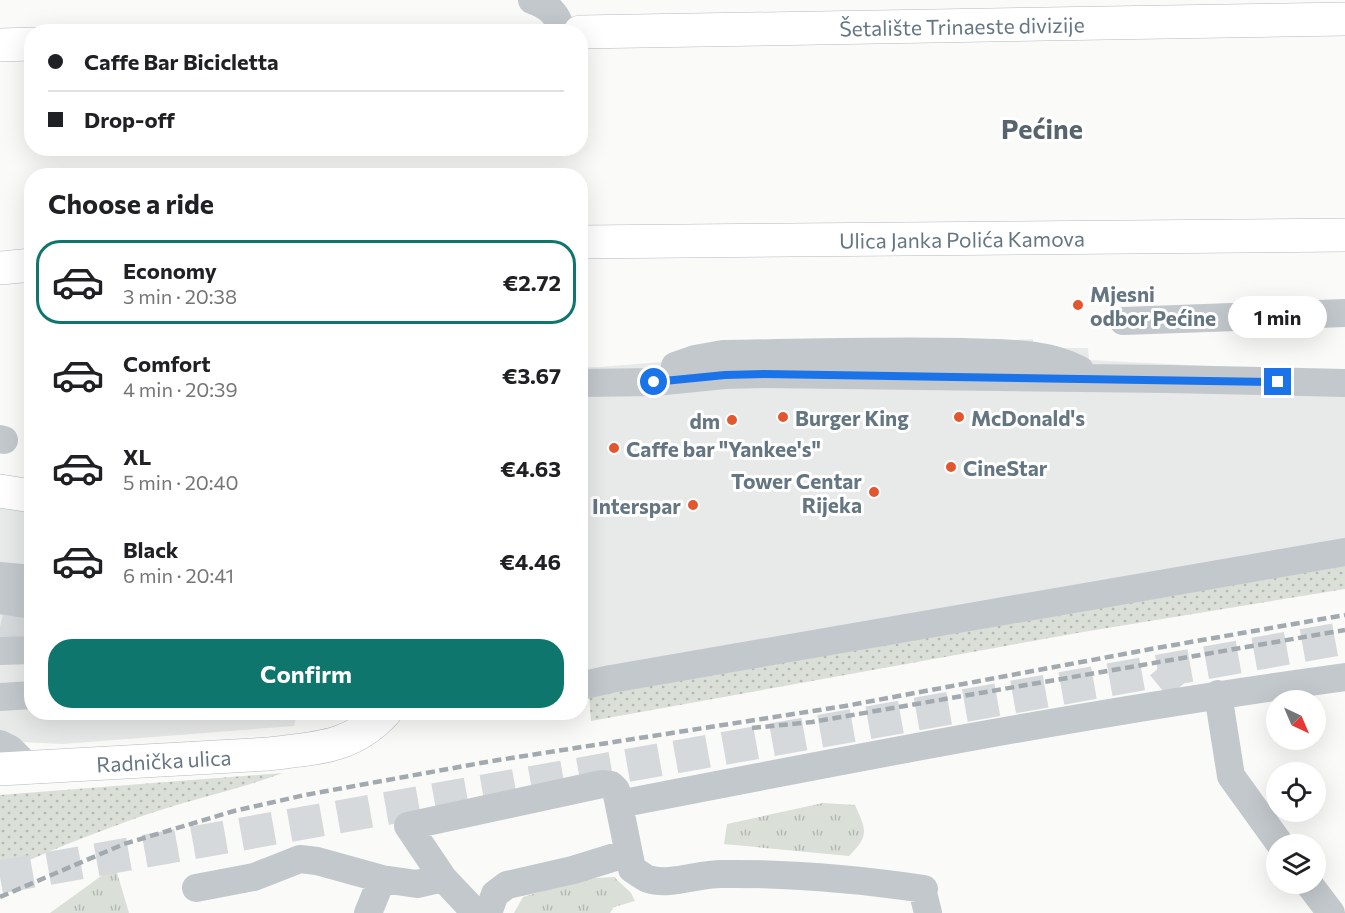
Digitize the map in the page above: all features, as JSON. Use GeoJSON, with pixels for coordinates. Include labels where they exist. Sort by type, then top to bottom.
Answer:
{"type":"FeatureCollection","features":[{"type":"Feature","properties":{"kind":"main road","name":"Šetalište Trinaeste divizije"},"geometry":{"type":"LineString","coordinates":[[588,32],[1345,19]]}},
{"type":"Feature","properties":{"kind":"main road"},"geometry":{"type":"LineString","coordinates":[[0,45],[24,44]]}},
{"type":"Feature","properties":{"kind":"main road","name":"Ulica Janka Polića Kamova"},"geometry":{"type":"LineString","coordinates":[[588,242],[1345,235]]}},
{"type":"Feature","properties":{"kind":"main road"},"geometry":{"type":"LineString","coordinates":[[0,268],[24,266]]}},
{"type":"Feature","properties":{"kind":"main road"},"geometry":{"type":"LineString","coordinates":[[0,491],[24,495]]}},
{"type":"Feature","properties":{"kind":"main road"},"geometry":{"type":"LineString","coordinates":[[325,746],[338,731],[343,720]]}},
{"type":"Feature","properties":{"kind":"main road","name":"Radnička ulica"},"geometry":{"type":"LineString","coordinates":[[14,768],[268,754],[344,742],[365,730],[376,720]]}},
{"type":"Feature","properties":{"kind":"street"},"geometry":{"type":"LineString","coordinates":[[532,0],[542,4],[558,18],[560,24]]}},
{"type":"Feature","properties":{"kind":"street"},"geometry":{"type":"LineString","coordinates":[[1123,321],[1345,313]]}},
{"type":"Feature","properties":{"kind":"street"},"geometry":{"type":"LineString","coordinates":[[588,383],[654,382],[725,375],[764,374],[1345,383]]}},
{"type":"Feature","properties":{"kind":"street"},"geometry":{"type":"LineString","coordinates":[[588,684],[1345,552]]}},
{"type":"Feature","properties":{"kind":"street"},"geometry":{"type":"LineString","coordinates":[[0,576],[24,578]]}},
{"type":"Feature","properties":{"kind":"street"},"geometry":{"type":"LineString","coordinates":[[0,600],[24,604]]}},
{"type":"Feature","properties":{"kind":"street"},"geometry":{"type":"LineString","coordinates":[[0,651],[24,650]]}},
{"type":"Feature","properties":{"kind":"street"},"geometry":{"type":"LineString","coordinates":[[618,804],[854,758],[1218,694],[1345,677]]}},
{"type":"Feature","properties":{"kind":"street"},"geometry":{"type":"LineString","coordinates":[[1218,694],[1231,776],[1273,834]]}},
{"type":"Feature","properties":{"kind":"street"},"geometry":{"type":"LineString","coordinates":[[0,697],[24,695]]}},
{"type":"Feature","properties":{"kind":"street"},"geometry":{"type":"LineString","coordinates":[[0,744],[10,749],[14,768]]}},
{"type":"Feature","properties":{"kind":"street"},"geometry":{"type":"LineString","coordinates":[[476,913],[443,878],[417,843],[408,826],[602,784],[610,785],[616,790],[632,869],[648,879],[674,881],[718,874],[780,875],[869,881],[924,889],[928,913]]}},
{"type":"Feature","properties":{"kind":"street"},"geometry":{"type":"LineString","coordinates":[[488,913],[495,894],[507,885],[573,870],[628,853]]}},
{"type":"Feature","properties":{"kind":"street"},"geometry":{"type":"LineString","coordinates":[[196,888],[254,877],[300,859],[317,861],[381,879],[417,884],[443,878]]}},
{"type":"Feature","properties":{"kind":"street"},"geometry":{"type":"LineString","coordinates":[[368,913],[381,879]]}},
{"type":"Feature","properties":{"kind":"street"},"geometry":{"type":"LineString","coordinates":[[1316,894],[1330,913]]}},
{"type":"Feature","properties":{"kind":"shaded area"},"geometry":{"type":"Polygon","coordinates":[[[1033,339],[1033,348],[1088,348],[1089,360],[1345,373],[1345,566],[588,695],[588,367],[810,350],[1033,339]]]}},
{"type":"Feature","properties":{"kind":"shaded area"},"geometry":{"type":"Polygon","coordinates":[[[0,508],[24,511],[24,720],[296,720],[294,726],[63,744],[0,741],[0,508]]]}},
{"type":"Feature","properties":{"kind":"green space"},"geometry":{"type":"Polygon","coordinates":[[[1345,566],[1345,589],[1083,632],[591,721],[589,695],[1345,566]]]}},
{"type":"Feature","properties":{"kind":"green space"},"geometry":{"type":"Polygon","coordinates":[[[283,773],[142,816],[0,873],[0,795],[283,773]]]}},
{"type":"Feature","properties":{"kind":"green space"},"geometry":{"type":"Polygon","coordinates":[[[823,803],[855,805],[864,832],[860,843],[849,856],[724,844],[727,824],[823,803]]]}},
{"type":"Feature","properties":{"kind":"green space"},"geometry":{"type":"Polygon","coordinates":[[[115,866],[129,913],[50,913],[115,866]]]}},
{"type":"Feature","properties":{"kind":"green space"},"geometry":{"type":"Polygon","coordinates":[[[614,877],[631,893],[635,901],[614,907],[610,913],[514,913],[523,897],[580,879],[614,877]]]}},
{"type":"Feature","properties":{"kind":"tunnel"},"geometry":{"type":"LineString","coordinates":[[0,627],[24,633]]}},
{"type":"Feature","properties":{"kind":"tunnel"},"geometry":{"type":"LineString","coordinates":[[0,877],[1345,638]]}},
{"type":"Feature","properties":{"kind":"tunnel"},"geometry":{"type":"LineString","coordinates":[[1159,686],[1182,667]]}},
{"type":"Feature","properties":{"kind":"railway"},"geometry":{"type":"LineString","coordinates":[[0,897],[124,844],[234,811],[305,795],[492,761],[845,706],[1345,615]]}},
{"type":"Feature","properties":{"kind":"railway"},"geometry":{"type":"LineString","coordinates":[[752,728],[812,722],[1345,630]]}},
{"type":"Feature","properties":{"kind":"place","name":"Mjesni odbor Pećine"},"geometry":{"type":"Point","coordinates":[1078,305]}},
{"type":"Feature","properties":{"kind":"place","name":"Burger King"},"geometry":{"type":"Point","coordinates":[783,417]}},
{"type":"Feature","properties":{"kind":"place","name":"McDonald's"},"geometry":{"type":"Point","coordinates":[959,417]}},
{"type":"Feature","properties":{"kind":"place","name":"dm"},"geometry":{"type":"Point","coordinates":[732,420]}},
{"type":"Feature","properties":{"kind":"place","name":"Caffe bar \"Yankee's\""},"geometry":{"type":"Point","coordinates":[614,448]}},
{"type":"Feature","properties":{"kind":"place","name":"CineStar"},"geometry":{"type":"Point","coordinates":[951,467]}},
{"type":"Feature","properties":{"kind":"place","name":"Tower Centar Rijeka"},"geometry":{"type":"Point","coordinates":[874,492]}},
{"type":"Feature","properties":{"kind":"place","name":"Interspar"},"geometry":{"type":"Point","coordinates":[693,505]}},
{"type":"Feature","properties":{"kind":"district","name":"Pećine"},"geometry":{"type":"Point","coordinates":[1042,128]}},
{"type":"Feature","properties":{"kind":"route"},"geometry":{"type":"LineString","coordinates":[[654,382],[725,375],[764,374],[1278,382]]}}]}
